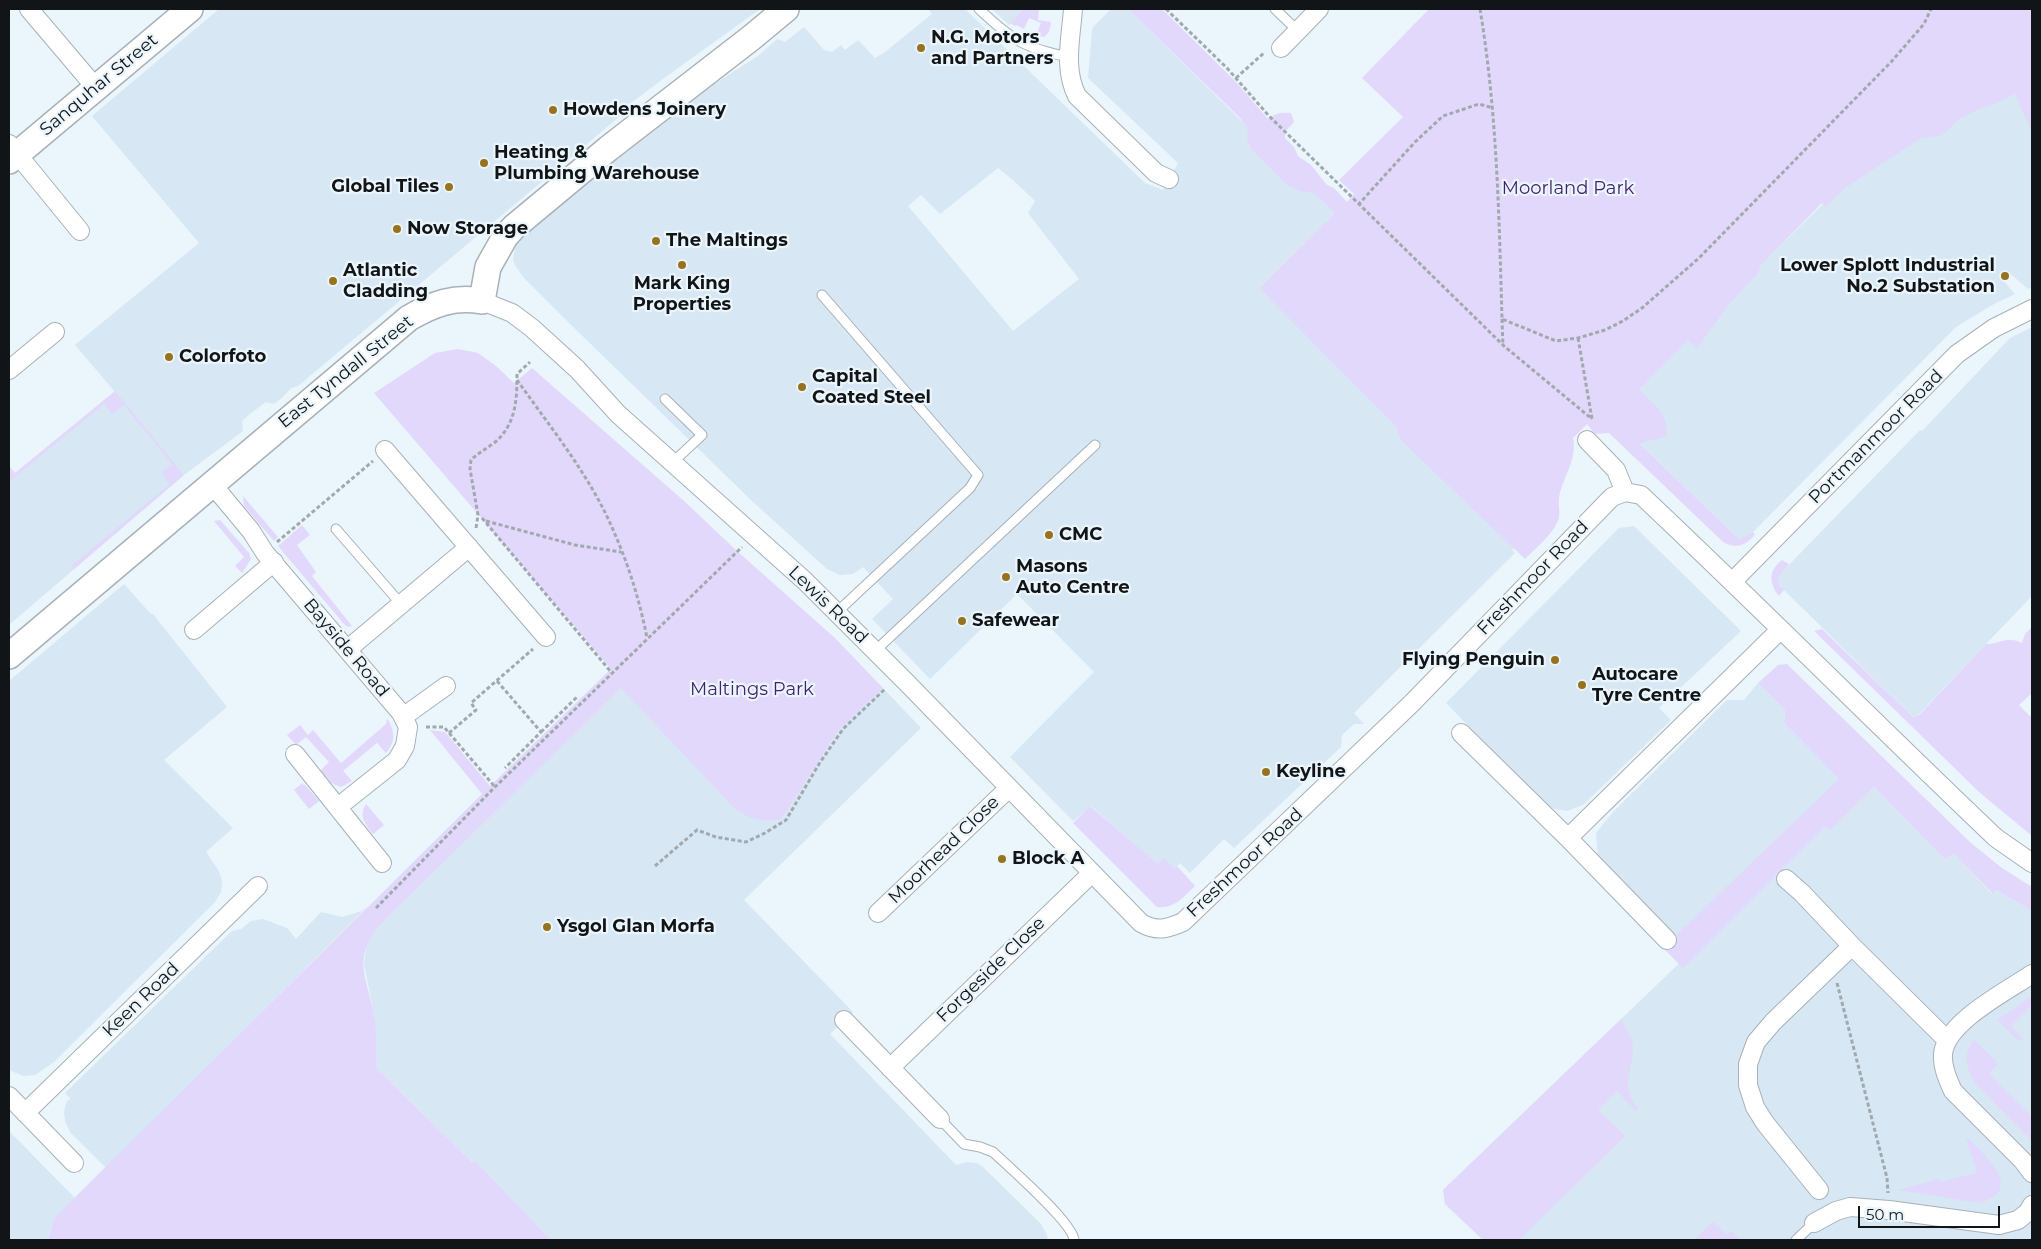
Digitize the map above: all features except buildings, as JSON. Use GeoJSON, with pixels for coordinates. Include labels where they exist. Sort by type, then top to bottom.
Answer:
{"type":"FeatureCollection","features":[{"type":"Feature","properties":{"kind":"street"},"geometry":{"type":"LineString","coordinates":[[29,9],[96,88]]}},
{"type":"Feature","properties":{"kind":"street","name":"Sanquhar Street"},"geometry":{"type":"LineString","coordinates":[[12,153],[96,88],[190,9]]}},
{"type":"Feature","properties":{"kind":"street"},"geometry":{"type":"LineString","coordinates":[[482,301],[488,267],[505,237],[514,228],[609,148],[786,9]]}},
{"type":"Feature","properties":{"kind":"street"},"geometry":{"type":"LineString","coordinates":[[1073,9],[1069,57],[1070,80],[1077,96],[1156,173],[1169,179]]}},
{"type":"Feature","properties":{"kind":"street"},"geometry":{"type":"LineString","coordinates":[[1281,48],[1319,9]]}},
{"type":"Feature","properties":{"kind":"street"},"geometry":{"type":"LineString","coordinates":[[12,153],[80,231]]}},
{"type":"Feature","properties":{"kind":"street","name":"East Tyndall Street"},"geometry":{"type":"LineString","coordinates":[[9,656],[410,318],[442,302],[458,298],[482,301]]}},
{"type":"Feature","properties":{"kind":"street","name":"Lewis Road"},"geometry":{"type":"LineString","coordinates":[[482,301],[512,313],[532,328],[576,369],[618,414],[837,612],[1141,923],[1157,930]]}},
{"type":"Feature","properties":{"kind":"street","name":"Portmanmoor Road"},"geometry":{"type":"LineString","coordinates":[[1733,582],[1957,354],[1994,328],[2032,309]]}},
{"type":"Feature","properties":{"kind":"street"},"geometry":{"type":"LineString","coordinates":[[9,370],[56,332]]}},
{"type":"Feature","properties":{"kind":"street"},"geometry":{"type":"LineString","coordinates":[[1587,440],[1616,470],[1626,492],[1641,494],[1996,838],[2032,863]]}},
{"type":"Feature","properties":{"kind":"street"},"geometry":{"type":"LineString","coordinates":[[385,450],[474,540],[546,637]]}},
{"type":"Feature","properties":{"kind":"street","name":"Bayside Road"},"geometry":{"type":"LineString","coordinates":[[212,484],[269,557],[348,649],[405,722]]}},
{"type":"Feature","properties":{"kind":"street","name":"Freshmoor Road"},"geometry":{"type":"LineString","coordinates":[[1157,930],[1169,928],[1183,922],[1239,870],[1446,669],[1612,497],[1626,492]]}},
{"type":"Feature","properties":{"kind":"street"},"geometry":{"type":"LineString","coordinates":[[348,649],[474,540]]}},
{"type":"Feature","properties":{"kind":"street"},"geometry":{"type":"LineString","coordinates":[[194,630],[269,557]]}},
{"type":"Feature","properties":{"kind":"street"},"geometry":{"type":"LineString","coordinates":[[1568,838],[1780,630]]}},
{"type":"Feature","properties":{"kind":"street"},"geometry":{"type":"LineString","coordinates":[[338,807],[397,760],[405,746],[405,722],[446,686]]}},
{"type":"Feature","properties":{"kind":"street"},"geometry":{"type":"LineString","coordinates":[[1461,733],[1568,838],[1667,940]]}},
{"type":"Feature","properties":{"kind":"street"},"geometry":{"type":"LineString","coordinates":[[295,754],[382,863]]}},
{"type":"Feature","properties":{"kind":"street","name":"Moorhead Close"},"geometry":{"type":"LineString","coordinates":[[878,913],[1009,788]]}},
{"type":"Feature","properties":{"kind":"street","name":"Forgeside Close"},"geometry":{"type":"LineString","coordinates":[[890,1068],[1092,873]]}},
{"type":"Feature","properties":{"kind":"street"},"geometry":{"type":"LineString","coordinates":[[1786,879],[1947,1040]]}},
{"type":"Feature","properties":{"kind":"street","name":"Keen Road"},"geometry":{"type":"LineString","coordinates":[[25,1113],[258,886]]}},
{"type":"Feature","properties":{"kind":"street"},"geometry":{"type":"LineString","coordinates":[[1819,1190],[1765,1123],[1754,1106],[1748,1085],[1748,1064],[1756,1042],[1772,1022],[1852,946]]}},
{"type":"Feature","properties":{"kind":"street"},"geometry":{"type":"LineString","coordinates":[[2032,974],[1961,1024],[1947,1040],[1943,1054],[1944,1067],[1953,1091],[2023,1161],[2032,1173]]}},
{"type":"Feature","properties":{"kind":"street"},"geometry":{"type":"LineString","coordinates":[[844,1020],[940,1119]]}},
{"type":"Feature","properties":{"kind":"street"},"geometry":{"type":"LineString","coordinates":[[9,1096],[74,1163]]}},
{"type":"Feature","properties":{"kind":"street"},"geometry":{"type":"LineString","coordinates":[[1814,1223],[1836,1211],[1850,1207],[1889,1210],[1998,1225],[2018,1220],[2028,1212],[2032,1205]]}},
{"type":"Feature","properties":{"kind":"lane"},"geometry":{"type":"LineString","coordinates":[[979,9],[1016,41],[1048,53],[1069,57]]}},
{"type":"Feature","properties":{"kind":"lane"},"geometry":{"type":"LineString","coordinates":[[1275,9],[1298,31]]}},
{"type":"Feature","properties":{"kind":"lane"},"geometry":{"type":"LineString","coordinates":[[822,295],[978,475],[970,488],[837,612]]}},
{"type":"Feature","properties":{"kind":"lane"},"geometry":{"type":"LineString","coordinates":[[665,399],[702,435],[672,462]]}},
{"type":"Feature","properties":{"kind":"lane"},"geometry":{"type":"LineString","coordinates":[[875,651],[1094,445]]}},
{"type":"Feature","properties":{"kind":"lane"},"geometry":{"type":"LineString","coordinates":[[336,529],[401,604]]}},
{"type":"Feature","properties":{"kind":"lane"},"geometry":{"type":"LineString","coordinates":[[940,1119],[964,1144],[993,1152],[1064,1221],[1074,1238]]}},
{"type":"Feature","properties":{"kind":"lane"},"geometry":{"type":"LineString","coordinates":[[1796,1240],[1814,1223]]}},
{"type":"Feature","properties":{"kind":"path"},"geometry":{"type":"LineString","coordinates":[[1166,9],[1236,78],[1269,116],[1358,205],[1504,346],[1592,419],[1578,338]]}},
{"type":"Feature","properties":{"kind":"path"},"geometry":{"type":"LineString","coordinates":[[1480,9],[1488,56],[1493,108],[1504,346]]}},
{"type":"Feature","properties":{"kind":"path"},"geometry":{"type":"LineString","coordinates":[[1502,319],[1556,341],[1578,338],[1605,330],[1623,322],[1642,308],[1699,258],[1891,62],[1924,24],[1931,9]]}},
{"type":"Feature","properties":{"kind":"path"},"geometry":{"type":"LineString","coordinates":[[1236,78],[1263,52],[1281,48]]}},
{"type":"Feature","properties":{"kind":"path"},"geometry":{"type":"LineString","coordinates":[[1358,205],[1415,142],[1443,116],[1479,104],[1493,108]]}},
{"type":"Feature","properties":{"kind":"path"},"geometry":{"type":"LineString","coordinates":[[474,540],[478,515],[470,469],[471,460],[498,439],[512,421],[517,399],[517,374],[530,362]]}},
{"type":"Feature","properties":{"kind":"path"},"geometry":{"type":"LineString","coordinates":[[517,380],[576,464],[610,524],[630,572],[647,639]]}},
{"type":"Feature","properties":{"kind":"path"},"geometry":{"type":"LineString","coordinates":[[269,557],[385,450]]}},
{"type":"Feature","properties":{"kind":"path"},"geometry":{"type":"LineString","coordinates":[[478,515],[488,522],[575,545],[622,552]]}},
{"type":"Feature","properties":{"kind":"path"},"geometry":{"type":"LineString","coordinates":[[482,518],[612,672]]}},
{"type":"Feature","properties":{"kind":"path"},"geometry":{"type":"LineString","coordinates":[[376,908],[495,787],[753,535]]}},
{"type":"Feature","properties":{"kind":"path"},"geometry":{"type":"LineString","coordinates":[[449,733],[476,710],[471,702],[546,637]]}},
{"type":"Feature","properties":{"kind":"path"},"geometry":{"type":"LineString","coordinates":[[655,866],[696,830],[716,837],[746,842],[786,820],[819,764],[843,729],[899,675]]}},
{"type":"Feature","properties":{"kind":"path"},"geometry":{"type":"LineString","coordinates":[[497,681],[541,732]]}},
{"type":"Feature","properties":{"kind":"path"},"geometry":{"type":"LineString","coordinates":[[505,768],[577,697]]}},
{"type":"Feature","properties":{"kind":"path"},"geometry":{"type":"LineString","coordinates":[[405,722],[444,727],[495,787]]}},
{"type":"Feature","properties":{"kind":"path"},"geometry":{"type":"LineString","coordinates":[[1829,967],[1838,984],[1887,1178],[1889,1210]]}},
{"type":"Feature","properties":{"kind":"shaded area"},"geometry":{"type":"Polygon","coordinates":[[[219,9],[760,9],[623,109],[625,112],[298,386],[291,388],[274,404],[266,402],[251,413],[242,421],[243,431],[184,475],[9,625],[9,478],[115,392],[75,345],[199,243],[92,116],[219,9]]]}},
{"type":"Feature","properties":{"kind":"shaded area"},"geometry":{"type":"Polygon","coordinates":[[[928,9],[965,9],[1145,183],[1163,190],[1178,163],[1088,78],[1092,30],[1094,26],[1111,9],[1128,9],[1335,213],[1259,288],[1521,542],[1512,550],[1515,553],[1354,713],[1364,724],[1354,724],[1342,735],[1341,747],[1234,848],[1224,839],[1190,873],[1180,863],[1174,869],[1158,865],[1091,806],[1073,821],[1010,757],[1094,672],[1017,594],[930,679],[872,619],[893,599],[863,567],[853,574],[840,575],[827,569],[752,501],[563,317],[525,279],[513,260],[519,237],[666,115],[758,56],[777,39],[785,42],[804,27],[824,50],[832,52],[841,45],[845,50],[858,40],[875,58],[932,14],[928,9]],[[998,168],[940,214],[921,195],[908,206],[1013,331],[1079,279],[1028,213],[1035,201],[998,168]]]}},
{"type":"Feature","properties":{"kind":"shaded area"},"geometry":{"type":"Polygon","coordinates":[[[992,9],[1024,9],[1009,25],[992,9]]]}},
{"type":"Feature","properties":{"kind":"shaded area"},"geometry":{"type":"Polygon","coordinates":[[[2014,89],[2032,130],[2032,287],[2028,289],[2006,270],[2000,277],[2015,294],[1994,304],[1956,327],[1753,532],[1739,539],[1603,408],[1746,279],[1858,170],[2014,89]]]}},
{"type":"Feature","properties":{"kind":"shaded area"},"geometry":{"type":"Polygon","coordinates":[[[2032,327],[2032,596],[1918,715],[1913,717],[1780,586],[1778,579],[1782,572],[1920,430],[1922,431],[2010,338],[2032,327]]]}},
{"type":"Feature","properties":{"kind":"shaded area"},"geometry":{"type":"Polygon","coordinates":[[[1634,526],[1741,631],[1659,708],[1671,720],[1583,805],[1567,811],[1555,809],[1544,803],[1446,703],[1619,528],[1634,526]]]}},
{"type":"Feature","properties":{"kind":"shaded area"},"geometry":{"type":"Polygon","coordinates":[[[124,584],[153,614],[227,707],[164,760],[233,828],[206,852],[219,871],[222,881],[221,892],[215,902],[54,1062],[35,1075],[23,1076],[9,1070],[9,681],[124,584]]]}},
{"type":"Feature","properties":{"kind":"shaded area"},"geometry":{"type":"Polygon","coordinates":[[[1758,683],[1785,710],[1784,723],[1860,800],[1874,787],[1944,859],[1954,854],[1992,894],[1996,890],[2032,911],[2032,1240],[1483,1240],[1445,1204],[1443,1190],[1690,953],[1598,859],[1596,833],[1613,812],[1727,700],[1744,700],[1758,683]]]}},
{"type":"Feature","properties":{"kind":"shaded area"},"geometry":{"type":"Polygon","coordinates":[[[621,687],[726,799],[779,820],[786,813],[838,731],[883,688],[921,728],[744,900],[853,1012],[830,1034],[956,1165],[966,1162],[977,1163],[983,1167],[1041,1224],[1048,1240],[551,1240],[475,1162],[473,1163],[377,1069],[375,1019],[364,964],[367,941],[384,921],[621,687]]]}},
{"type":"Feature","properties":{"kind":"shaded area"},"geometry":{"type":"Polygon","coordinates":[[[368,906],[106,1168],[70,1132],[65,1121],[64,1112],[66,1103],[70,1098],[65,1093],[232,931],[241,929],[251,921],[263,919],[287,928],[296,939],[321,912],[342,917],[362,911],[368,906]]]}},
{"type":"Feature","properties":{"kind":"shaded area"},"geometry":{"type":"Polygon","coordinates":[[[9,1131],[75,1198],[54,1218],[48,1240],[9,1240],[9,1131]]]}},
{"type":"Feature","properties":{"kind":"green space"},"geometry":{"type":"Polygon","coordinates":[[[1024,9],[1039,9],[1038,20],[1051,22],[1049,32],[1044,37],[1036,35],[1041,23],[1029,18],[1024,29],[1010,23],[1024,9]]]}},
{"type":"Feature","properties":{"kind":"green space","name":"Moorland Park"},"geometry":{"type":"Polygon","coordinates":[[[1128,9],[1162,9],[1235,81],[1268,119],[1279,113],[1291,113],[1294,122],[1285,132],[1285,138],[1294,147],[1298,156],[1311,165],[1327,185],[1334,188],[1347,202],[1354,194],[1339,180],[1403,117],[1362,78],[1429,9],[2032,9],[2032,132],[2015,94],[1958,120],[1941,136],[1921,138],[1845,188],[1826,206],[1822,203],[1760,266],[1758,273],[1730,303],[1697,348],[1688,340],[1639,389],[1663,415],[1667,428],[1666,436],[1640,444],[1739,539],[1753,532],[1755,534],[1745,544],[1736,546],[1723,542],[1609,433],[1595,434],[1587,424],[1573,438],[1572,461],[1559,498],[1558,521],[1547,537],[1525,559],[1401,440],[1396,426],[1259,288],[1335,213],[1314,193],[1300,191],[1286,184],[1251,149],[1247,138],[1248,128],[1239,117],[1128,9]]]}},
{"type":"Feature","properties":{"kind":"green space","name":"Maltings Park"},"geometry":{"type":"Polygon","coordinates":[[[458,349],[478,353],[496,366],[514,383],[532,368],[683,500],[835,638],[883,688],[838,731],[786,813],[779,820],[760,820],[734,808],[621,688],[373,934],[364,957],[364,968],[375,1019],[377,1069],[473,1163],[475,1161],[551,1240],[48,1240],[54,1218],[482,794],[430,730],[445,732],[490,786],[611,669],[374,393],[435,353],[458,349]]]}},
{"type":"Feature","properties":{"kind":"green space"},"geometry":{"type":"Polygon","coordinates":[[[115,391],[184,475],[74,569],[71,566],[170,484],[161,473],[172,464],[124,405],[112,414],[104,404],[9,482],[9,466],[15,473],[115,391]]]}},
{"type":"Feature","properties":{"kind":"green space"},"geometry":{"type":"Polygon","coordinates":[[[243,496],[278,537],[274,541],[244,506],[243,496]]]}},
{"type":"Feature","properties":{"kind":"green space"},"geometry":{"type":"Polygon","coordinates":[[[220,520],[249,553],[251,559],[242,573],[235,566],[244,557],[214,521],[220,520]]]}},
{"type":"Feature","properties":{"kind":"green space"},"geometry":{"type":"Polygon","coordinates":[[[302,525],[310,535],[297,545],[316,572],[312,576],[352,626],[348,627],[344,624],[278,546],[302,525]]]}},
{"type":"Feature","properties":{"kind":"green space"},"geometry":{"type":"Polygon","coordinates":[[[1782,560],[1789,564],[1778,579],[1780,586],[1784,590],[1779,596],[1773,587],[1772,573],[1777,564],[1782,560]]]}},
{"type":"Feature","properties":{"kind":"green space"},"geometry":{"type":"Polygon","coordinates":[[[2032,627],[2032,693],[2019,705],[2032,718],[2032,836],[1979,792],[1814,631],[1822,629],[1913,717],[1919,715],[1986,644],[2007,640],[2022,643],[2025,634],[2032,627]]]}},
{"type":"Feature","properties":{"kind":"green space"},"geometry":{"type":"Polygon","coordinates":[[[1787,664],[1971,843],[2002,868],[2032,887],[2032,911],[1996,890],[1993,894],[1954,854],[1944,859],[1874,787],[1830,830],[1825,826],[1683,968],[1663,948],[1839,779],[1784,723],[1785,710],[1758,683],[1778,665],[1787,664]]]}},
{"type":"Feature","properties":{"kind":"green space"},"geometry":{"type":"Polygon","coordinates":[[[387,718],[393,731],[392,745],[386,753],[377,743],[343,771],[352,781],[341,787],[331,783],[326,776],[324,778],[319,772],[329,762],[306,737],[296,745],[287,735],[300,725],[308,735],[313,730],[341,763],[386,724],[387,718]]]}},
{"type":"Feature","properties":{"kind":"green space"},"geometry":{"type":"Polygon","coordinates":[[[301,784],[305,785],[319,801],[309,809],[294,790],[301,784]]]}},
{"type":"Feature","properties":{"kind":"green space"},"geometry":{"type":"Polygon","coordinates":[[[366,804],[384,825],[373,834],[363,816],[366,804]]]}},
{"type":"Feature","properties":{"kind":"green space"},"geometry":{"type":"Polygon","coordinates":[[[1090,806],[1158,864],[1164,858],[1174,869],[1177,866],[1195,886],[1174,904],[1157,907],[1073,823],[1090,806]]]}},
{"type":"Feature","properties":{"kind":"green space"},"geometry":{"type":"Polygon","coordinates":[[[2032,996],[2032,1005],[2011,1026],[2023,1039],[2019,1041],[1997,1020],[2032,996]]]}},
{"type":"Feature","properties":{"kind":"green space"},"geometry":{"type":"Polygon","coordinates":[[[1621,1019],[1633,1044],[1628,1086],[1629,1093],[1638,1109],[1636,1111],[1617,1091],[1598,1110],[1625,1136],[1519,1240],[1483,1240],[1445,1204],[1443,1190],[1621,1019]]]}},
{"type":"Feature","properties":{"kind":"green space"},"geometry":{"type":"Polygon","coordinates":[[[1974,1040],[1996,1061],[1997,1065],[1989,1074],[2032,1117],[2032,1141],[1975,1083],[1967,1062],[1968,1051],[1974,1040]]]}},
{"type":"Feature","properties":{"kind":"green space"},"geometry":{"type":"Polygon","coordinates":[[[1966,1138],[1992,1163],[1998,1172],[2001,1181],[2000,1190],[1993,1197],[1980,1203],[1898,1190],[1939,1179],[1940,1182],[1977,1173],[1966,1138]]]}},
{"type":"Feature","properties":{"kind":"green space"},"geometry":{"type":"Polygon","coordinates":[[[1713,1222],[1727,1235],[1731,1231],[1740,1240],[1694,1240],[1713,1222]]]}},
{"type":"Feature","properties":{"kind":"place","name":"N.G. Motors and Partners"},"geometry":{"type":"Point","coordinates":[921,48]}},
{"type":"Feature","properties":{"kind":"place","name":"Howdens Joinery"},"geometry":{"type":"Point","coordinates":[553,110]}},
{"type":"Feature","properties":{"kind":"place","name":"Heating & Plumbing Warehouse"},"geometry":{"type":"Point","coordinates":[484,163]}},
{"type":"Feature","properties":{"kind":"place","name":"Global Tiles"},"geometry":{"type":"Point","coordinates":[449,187]}},
{"type":"Feature","properties":{"kind":"place","name":"Now Storage"},"geometry":{"type":"Point","coordinates":[397,229]}},
{"type":"Feature","properties":{"kind":"place","name":"The Maltings"},"geometry":{"type":"Point","coordinates":[656,241]}},
{"type":"Feature","properties":{"kind":"place","name":"Mark King Properties"},"geometry":{"type":"Point","coordinates":[682,265]}},
{"type":"Feature","properties":{"kind":"place","name":"Lower Splott Industrial No.2 Substation"},"geometry":{"type":"Point","coordinates":[2005,276]}},
{"type":"Feature","properties":{"kind":"place","name":"Atlantic Cladding"},"geometry":{"type":"Point","coordinates":[333,281]}},
{"type":"Feature","properties":{"kind":"place","name":"Colorfoto"},"geometry":{"type":"Point","coordinates":[169,357]}},
{"type":"Feature","properties":{"kind":"place","name":"Capital Coated Steel"},"geometry":{"type":"Point","coordinates":[802,387]}},
{"type":"Feature","properties":{"kind":"place","name":"CMC"},"geometry":{"type":"Point","coordinates":[1049,535]}},
{"type":"Feature","properties":{"kind":"place","name":"Masons Auto Centre"},"geometry":{"type":"Point","coordinates":[1006,577]}},
{"type":"Feature","properties":{"kind":"place","name":"Safewear"},"geometry":{"type":"Point","coordinates":[962,621]}},
{"type":"Feature","properties":{"kind":"place","name":"Flying Penguin"},"geometry":{"type":"Point","coordinates":[1555,660]}},
{"type":"Feature","properties":{"kind":"place","name":"Autocare Tyre Centre"},"geometry":{"type":"Point","coordinates":[1582,685]}},
{"type":"Feature","properties":{"kind":"place","name":"Keyline"},"geometry":{"type":"Point","coordinates":[1266,772]}},
{"type":"Feature","properties":{"kind":"place","name":"Block A"},"geometry":{"type":"Point","coordinates":[1002,859]}},
{"type":"Feature","properties":{"kind":"place","name":"Ysgol Glan Morfa"},"geometry":{"type":"Point","coordinates":[547,927]}}]}
